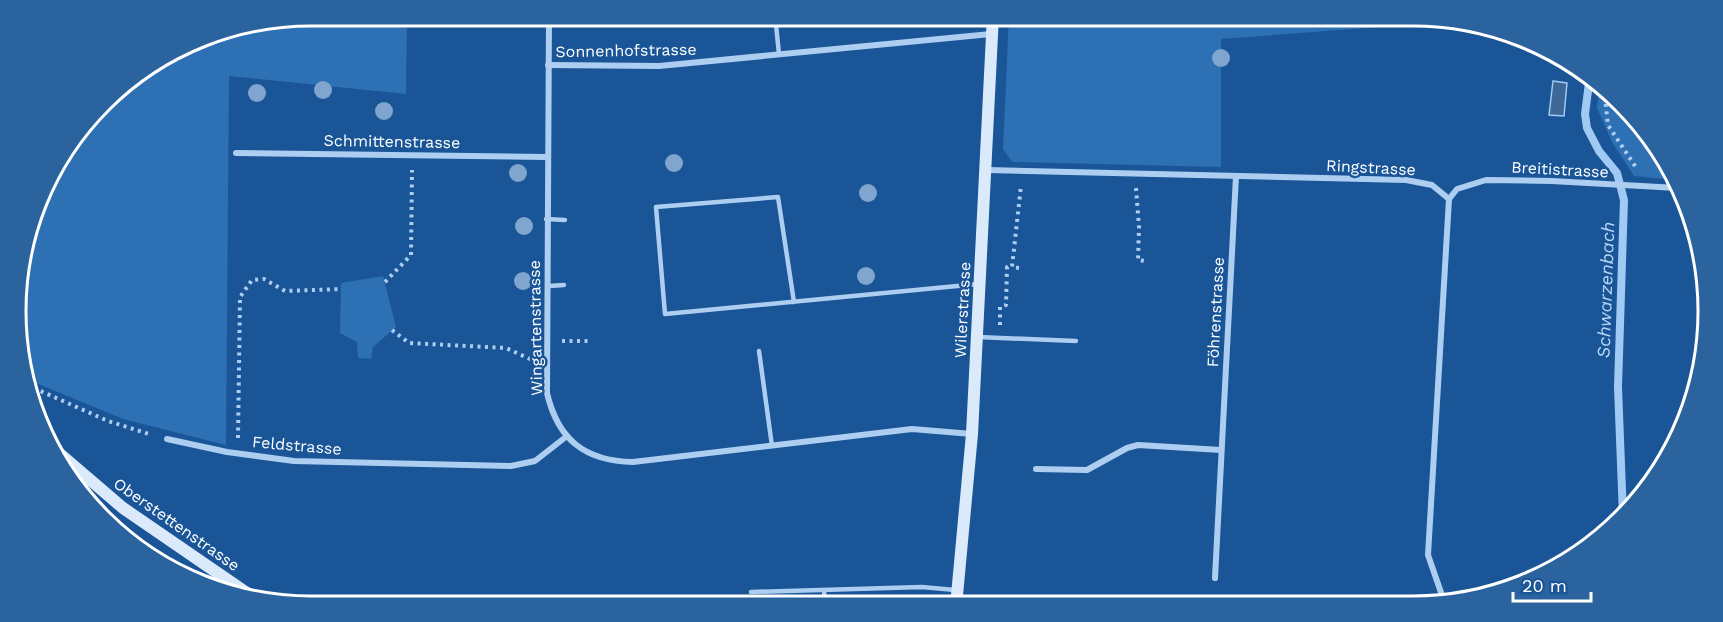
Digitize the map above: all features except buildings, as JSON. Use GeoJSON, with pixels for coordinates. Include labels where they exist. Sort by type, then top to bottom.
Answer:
{"type":"FeatureCollection","features":[{"type":"Feature","properties":{"kind":"main road","name":"Wilerstrasse"},"geometry":{"type":"LineString","coordinates":[[957,597],[978,337],[992,25]]}},
{"type":"Feature","properties":{"kind":"main road","name":"Oberstettenstrasse"},"geometry":{"type":"LineString","coordinates":[[69,461],[123,508],[239,587]]}},
{"type":"Feature","properties":{"kind":"street","name":"Wingartenstrasse"},"geometry":{"type":"LineString","coordinates":[[549,25],[546,219],[549,286],[547,393],[551,411],[567,436],[589,455],[621,462],[912,429],[972,434]]}},
{"type":"Feature","properties":{"kind":"street","name":"Sonnenhofstrasse"},"geometry":{"type":"LineString","coordinates":[[548,65],[659,66],[992,34]]}},
{"type":"Feature","properties":{"kind":"street","name":"Schmittenstrasse"},"geometry":{"type":"LineString","coordinates":[[236,153],[547,157]]}},
{"type":"Feature","properties":{"kind":"street","name":"Ringstrasse"},"geometry":{"type":"LineString","coordinates":[[986,171],[1406,180],[1432,185],[1449,200]]}},
{"type":"Feature","properties":{"kind":"street","name":"Föhrenstrasse"},"geometry":{"type":"LineString","coordinates":[[1215,578],[1236,176]]}},
{"type":"Feature","properties":{"kind":"street","name":"Breitistrasse"},"geometry":{"type":"LineString","coordinates":[[1449,200],[1457,189],[1486,180],[1669,188]]}},
{"type":"Feature","properties":{"kind":"street"},"geometry":{"type":"LineString","coordinates":[[1442,595],[1428,555],[1449,200]]}},
{"type":"Feature","properties":{"kind":"street","name":"Feldstrasse"},"geometry":{"type":"LineString","coordinates":[[167,439],[294,461],[511,466],[535,461],[567,436]]}},
{"type":"Feature","properties":{"kind":"street"},"geometry":{"type":"LineString","coordinates":[[1036,469],[1087,470],[1127,448],[1138,445],[1221,450]]}},
{"type":"Feature","properties":{"kind":"lane"},"geometry":{"type":"LineString","coordinates":[[776,25],[780,54]]}},
{"type":"Feature","properties":{"kind":"lane"},"geometry":{"type":"LineString","coordinates":[[794,302],[778,197],[656,207],[665,314],[794,302],[980,284]]}},
{"type":"Feature","properties":{"kind":"lane"},"geometry":{"type":"LineString","coordinates":[[546,219],[564,220]]}},
{"type":"Feature","properties":{"kind":"lane"},"geometry":{"type":"LineString","coordinates":[[549,286],[564,285]]}},
{"type":"Feature","properties":{"kind":"lane"},"geometry":{"type":"LineString","coordinates":[[978,337],[1076,341]]}},
{"type":"Feature","properties":{"kind":"lane"},"geometry":{"type":"LineString","coordinates":[[759,351],[772,446]]}},
{"type":"Feature","properties":{"kind":"lane"},"geometry":{"type":"LineString","coordinates":[[751,592],[922,587],[958,591]]}},
{"type":"Feature","properties":{"kind":"lane"},"geometry":{"type":"LineString","coordinates":[[824,590],[824,597]]}},
{"type":"Feature","properties":{"kind":"path"},"geometry":{"type":"LineString","coordinates":[[1605,101],[1608,124],[1628,159],[1652,186]]}},
{"type":"Feature","properties":{"kind":"path"},"geometry":{"type":"LineString","coordinates":[[385,282],[411,255],[412,155]]}},
{"type":"Feature","properties":{"kind":"path"},"geometry":{"type":"LineString","coordinates":[[1135,174],[1136,216],[1139,227],[1138,260],[1145,261]]}},
{"type":"Feature","properties":{"kind":"path"},"geometry":{"type":"LineString","coordinates":[[1000,338],[1000,307],[1006,305],[1010,267],[1021,210],[1021,183]]}},
{"type":"Feature","properties":{"kind":"path"},"geometry":{"type":"LineString","coordinates":[[999,264],[1019,268]]}},
{"type":"Feature","properties":{"kind":"path"},"geometry":{"type":"LineString","coordinates":[[238,453],[240,297],[252,280],[264,279],[285,291],[341,289]]}},
{"type":"Feature","properties":{"kind":"path"},"geometry":{"type":"LineString","coordinates":[[392,330],[410,343],[506,348],[533,360]]}},
{"type":"Feature","properties":{"kind":"path"},"geometry":{"type":"LineString","coordinates":[[562,341],[588,341]]}},
{"type":"Feature","properties":{"kind":"path"},"geometry":{"type":"LineString","coordinates":[[36,389],[108,421],[167,439]]}},
{"type":"Feature","properties":{"kind":"shaded area"},"geometry":{"type":"Polygon","coordinates":[[[407,25],[406,94],[229,76],[226,445],[123,419],[34,382],[28,348],[26,292],[35,237],[55,185],[84,137],[109,109],[137,84],[185,55],[219,41],[255,31],[292,26],[407,25]]]}},
{"type":"Feature","properties":{"kind":"shaded area"},"geometry":{"type":"Polygon","coordinates":[[[1009,25],[1408,25],[1221,39],[1221,167],[1012,162],[1003,149],[1009,25]]]}},
{"type":"Feature","properties":{"kind":"shaded area"},"geometry":{"type":"Polygon","coordinates":[[[1553,81],[1567,83],[1564,116],[1549,115],[1553,81]]]}},
{"type":"Feature","properties":{"kind":"shaded area"},"geometry":{"type":"Polygon","coordinates":[[[1599,95],[1639,137],[1665,179],[1634,176],[1612,142],[1597,108],[1599,95]]]}},
{"type":"Feature","properties":{"kind":"shaded area"},"geometry":{"type":"Polygon","coordinates":[[[383,276],[396,327],[373,347],[371,359],[358,358],[357,342],[340,333],[341,283],[383,276]]]}},
{"type":"Feature","properties":{"kind":"waterway","name":"Schwarzenbach"},"geometry":{"type":"LineString","coordinates":[[1589,86],[1585,114],[1587,128],[1599,151],[1617,173],[1624,200],[1618,387],[1623,504]]}}]}
